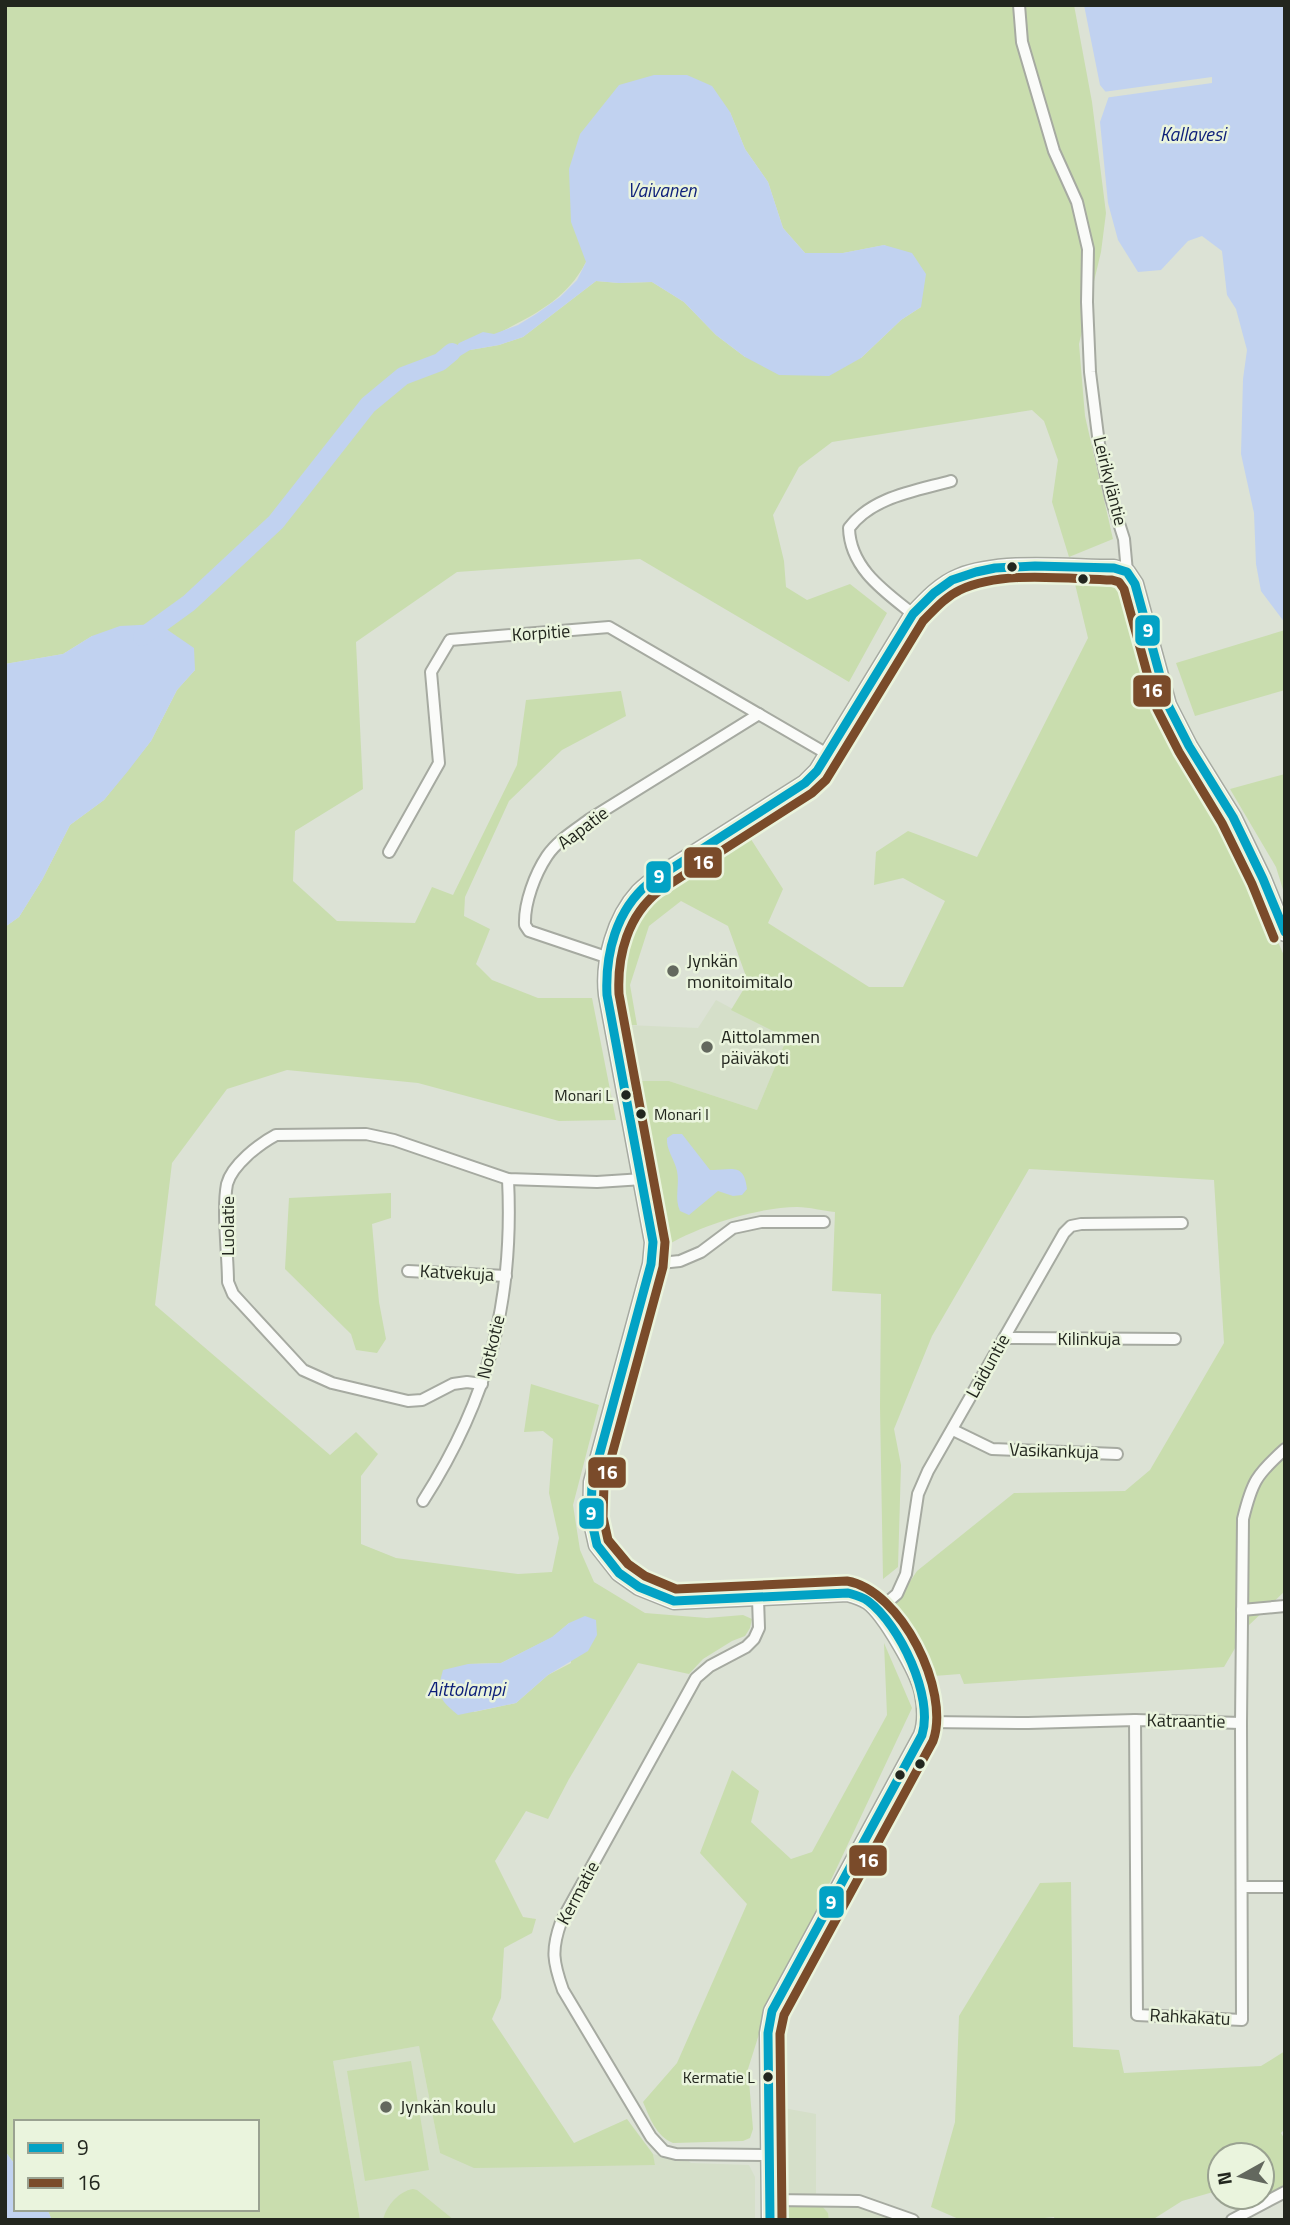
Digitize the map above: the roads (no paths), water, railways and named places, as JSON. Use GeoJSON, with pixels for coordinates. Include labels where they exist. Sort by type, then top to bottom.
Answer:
{"type":"FeatureCollection","features":[{"type":"Feature","properties":{"kind":"street","name":"Leirikyläntie"},"geometry":{"type":"LineString","coordinates":[[1019,5],[1022,42],[1054,151],[1077,202],[1088,249],[1087,302],[1093,396],[1099,444],[1111,498],[1124,539],[1127,572],[1139,593],[1168,705],[1188,746],[1233,817],[1264,879],[1285,933]]}},
{"type":"Feature","properties":{"kind":"street"},"geometry":{"type":"LineString","coordinates":[[913,614],[873,581],[859,563],[850,541],[849,528],[870,507],[951,481]]}},
{"type":"Feature","properties":{"kind":"street"},"geometry":{"type":"LineString","coordinates":[[770,2220],[768,2033],[772,2011],[927,1722],[923,1691],[905,1654],[878,1610],[866,1600],[848,1593],[674,1601],[639,1587],[619,1573],[597,1545],[590,1518],[592,1482],[651,1265],[653,1242],[607,995],[605,979],[609,958],[626,908],[639,891],[805,783],[829,755],[913,614],[931,595],[957,577],[985,570],[1013,567],[1114,568],[1127,572]]}},
{"type":"Feature","properties":{"kind":"street","name":"Korpitie"},"geometry":{"type":"LineString","coordinates":[[388,852],[439,763],[431,672],[450,640],[609,627],[829,755]]}},
{"type":"Feature","properties":{"kind":"street","name":"Aapatie"},"geometry":{"type":"LineString","coordinates":[[609,958],[529,931],[525,925],[533,887],[547,855],[568,835],[590,820],[759,714]]}},
{"type":"Feature","properties":{"kind":"street","name":"Luolatie"},"geometry":{"type":"LineString","coordinates":[[482,1384],[467,1381],[453,1384],[422,1400],[408,1401],[332,1383],[303,1370],[233,1294],[228,1282],[228,1184],[233,1171],[275,1135],[366,1134],[394,1140],[508,1179],[585,1182],[643,1179]]}},
{"type":"Feature","properties":{"kind":"street","name":"Notkotie"},"geometry":{"type":"LineString","coordinates":[[423,1501],[472,1413],[492,1354],[506,1276],[508,1179]]}},
{"type":"Feature","properties":{"kind":"street"},"geometry":{"type":"LineString","coordinates":[[651,1265],[680,1261],[701,1252],[733,1228],[761,1222],[824,1222]]}},
{"type":"Feature","properties":{"kind":"street","name":"Laiduntie"},"geometry":{"type":"LineString","coordinates":[[878,1610],[897,1594],[906,1573],[918,1494],[928,1471],[1064,1233],[1071,1226],[1182,1223]]}},
{"type":"Feature","properties":{"kind":"street","name":"Katvekuja"},"geometry":{"type":"LineString","coordinates":[[408,1271],[506,1276]]}},
{"type":"Feature","properties":{"kind":"street","name":"Kilinkuja"},"geometry":{"type":"LineString","coordinates":[[1004,1338],[1175,1339]]}},
{"type":"Feature","properties":{"kind":"street","name":"Vasikankuja"},"geometry":{"type":"LineString","coordinates":[[953,1430],[992,1449],[1117,1454]]}},
{"type":"Feature","properties":{"kind":"street","name":"Katraantie"},"geometry":{"type":"LineString","coordinates":[[927,1722],[1135,1720],[1241,1723],[1243,1520],[1250,1488],[1259,1473],[1285,1449]]}},
{"type":"Feature","properties":{"kind":"street","name":"Kermatie"},"geometry":{"type":"LineString","coordinates":[[758,1598],[759,1628],[754,1639],[746,1647],[710,1666],[696,1678],[561,1922],[554,1942],[554,1965],[563,1990],[652,2137],[664,2151],[701,2155],[769,2155]]}},
{"type":"Feature","properties":{"kind":"street"},"geometry":{"type":"LineString","coordinates":[[1242,1610],[1285,1606]]}},
{"type":"Feature","properties":{"kind":"street","name":"Rahkakatu"},"geometry":{"type":"LineString","coordinates":[[1135,1720],[1137,2015],[1242,2020],[1241,1723]]}},
{"type":"Feature","properties":{"kind":"street"},"geometry":{"type":"LineString","coordinates":[[1242,1887],[1285,1887]]}},
{"type":"Feature","properties":{"kind":"street"},"geometry":{"type":"LineString","coordinates":[[1232,2220],[1285,2192]]}},
{"type":"Feature","properties":{"kind":"street"},"geometry":{"type":"LineString","coordinates":[[770,2200],[859,2201],[913,2220]]}},
{"type":"Feature","properties":{"kind":"water","name":"Kallavesi"},"geometry":{"type":"Polygon","coordinates":[[[1084,5],[1285,5],[1285,623],[1261,591],[1256,564],[1254,513],[1241,454],[1243,379],[1247,350],[1236,309],[1227,295],[1222,251],[1202,236],[1188,241],[1161,270],[1138,272],[1118,240],[1108,203],[1100,122],[1109,96],[1100,85],[1084,5]]]}},
{"type":"Feature","properties":{"kind":"water","name":"Vaivanen"},"geometry":{"type":"Polygon","coordinates":[[[654,75],[687,75],[712,86],[730,112],[745,149],[768,182],[783,228],[805,253],[843,253],[884,245],[912,253],[926,274],[921,307],[901,320],[861,358],[829,376],[779,375],[745,357],[716,335],[684,302],[652,282],[596,281],[523,337],[470,350],[460,356],[452,352],[459,343],[483,332],[494,334],[518,325],[560,297],[577,280],[586,262],[571,222],[569,169],[580,134],[619,85],[654,75]]]}},
{"type":"Feature","properties":{"kind":"water"},"geometry":{"type":"Polygon","coordinates":[[[159,624],[194,648],[195,670],[177,690],[151,741],[128,771],[104,800],[70,825],[42,880],[19,917],[5,927],[5,664],[63,654],[92,636],[120,626],[159,624]]]}},
{"type":"Feature","properties":{"kind":"water"},"geometry":{"type":"Polygon","coordinates":[[[673,1134],[682,1134],[710,1170],[739,1171],[743,1174],[747,1189],[742,1195],[733,1196],[718,1191],[689,1215],[680,1211],[677,1201],[677,1171],[667,1142],[667,1138],[673,1134]]]}},
{"type":"Feature","properties":{"kind":"water","name":"Aittolampi"},"geometry":{"type":"Polygon","coordinates":[[[585,1616],[596,1620],[597,1635],[588,1651],[548,1675],[516,1703],[458,1715],[443,1700],[440,1685],[443,1670],[468,1664],[501,1663],[552,1637],[569,1623],[585,1616]]]}},
{"type":"Feature","properties":{"kind":"water"},"geometry":{"type":"Polygon","coordinates":[[[5,2151],[14,2163],[14,2211],[48,2211],[52,2220],[5,2220],[5,2151]]]}},
{"type":"Feature","properties":{"kind":"waterway"},"geometry":{"type":"LineString","coordinates":[[142,637],[189,603],[276,522],[368,405],[403,376],[440,362],[452,352]]}},
{"type":"Feature","properties":{"kind":"place","name":"Jynkän monitoimitalo"},"geometry":{"type":"Point","coordinates":[673,971]}},
{"type":"Feature","properties":{"kind":"place","name":"Aittolammen päiväkoti"},"geometry":{"type":"Point","coordinates":[707,1047]}},
{"type":"Feature","properties":{"kind":"place","name":"Monari L"},"geometry":{"type":"Point","coordinates":[626,1095]}},
{"type":"Feature","properties":{"kind":"place","name":"Monari I"},"geometry":{"type":"Point","coordinates":[641,1114]}},
{"type":"Feature","properties":{"kind":"place","name":"Kermatie L"},"geometry":{"type":"Point","coordinates":[768,2077]}},
{"type":"Feature","properties":{"kind":"place","name":"Jynkän koulu"},"geometry":{"type":"Point","coordinates":[386,2107]}}]}
